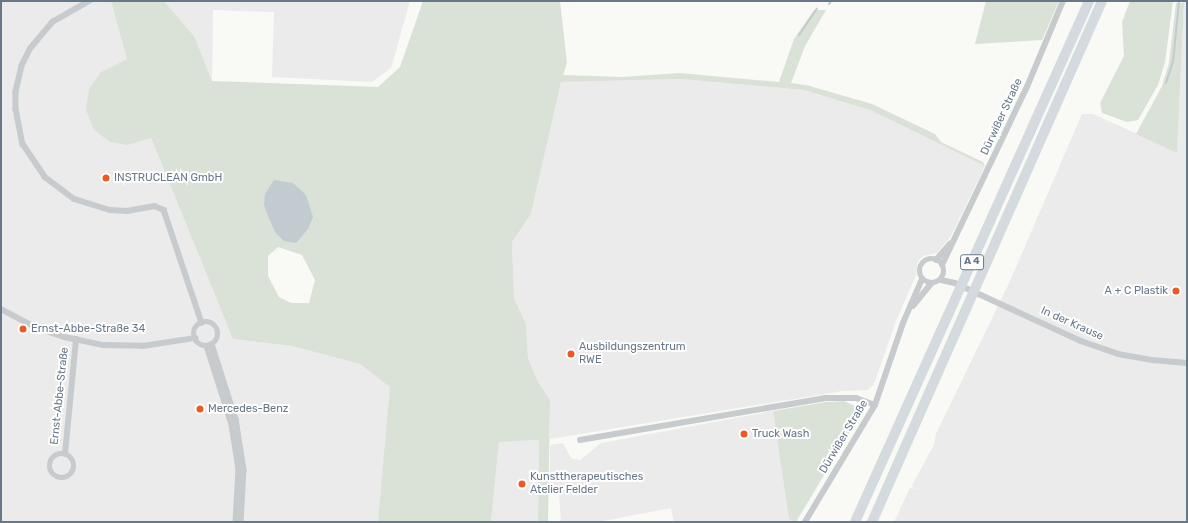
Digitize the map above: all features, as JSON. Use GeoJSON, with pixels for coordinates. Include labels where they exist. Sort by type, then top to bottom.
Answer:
{"type":"FeatureCollection","features":[{"type":"Feature","properties":{"kind":"highway","name":"A 4"},"geometry":{"type":"LineString","coordinates":[[855,522],[1089,1]]}},
{"type":"Feature","properties":{"kind":"highway","name":"A 4"},"geometry":{"type":"LineString","coordinates":[[872,522],[1102,1]]}},
{"type":"Feature","properties":{"kind":"street"},"geometry":{"type":"LineString","coordinates":[[90,1],[52,22],[31,48],[22,66],[16,92],[16,109],[23,144],[45,177],[74,199],[110,210],[127,211],[155,206],[164,210],[202,323]]}},
{"type":"Feature","properties":{"kind":"street","name":"Dürwißer Straße"},"geometry":{"type":"LineString","coordinates":[[942,265],[1027,87],[1063,1]]}},
{"type":"Feature","properties":{"kind":"street","name":"Dürwißer Straße"},"geometry":{"type":"LineString","coordinates":[[936,260],[955,239]]}},
{"type":"Feature","properties":{"kind":"street"},"geometry":{"type":"LineString","coordinates":[[926,260],[936,260],[942,265],[945,277],[931,284],[922,279],[919,274],[922,264],[926,260]]}},
{"type":"Feature","properties":{"kind":"street","name":"In der Krause"},"geometry":{"type":"LineString","coordinates":[[945,277],[1081,341],[1118,354],[1152,360],[1187,362]]}},
{"type":"Feature","properties":{"kind":"street","name":"Dürwißer Straße"},"geometry":{"type":"LineString","coordinates":[[805,522],[875,405],[908,312],[922,279]]}},
{"type":"Feature","properties":{"kind":"street","name":"Dürwißer Straße"},"geometry":{"type":"LineString","coordinates":[[908,312],[931,284]]}},
{"type":"Feature","properties":{"kind":"street","name":"Ernst-Abbe-Straße"},"geometry":{"type":"LineString","coordinates":[[1,309],[37,328],[76,340],[104,345],[143,346],[195,338]]}},
{"type":"Feature","properties":{"kind":"street"},"geometry":{"type":"LineString","coordinates":[[202,323],[213,325],[217,331],[217,339],[209,345],[200,345],[195,338],[195,330],[202,323]]}},
{"type":"Feature","properties":{"kind":"street","name":"Ernst-Abbe-Straße"},"geometry":{"type":"LineString","coordinates":[[64,454],[76,340]]}},
{"type":"Feature","properties":{"kind":"street"},"geometry":{"type":"LineString","coordinates":[[209,345],[232,425],[239,469],[236,522]]}},
{"type":"Feature","properties":{"kind":"street"},"geometry":{"type":"LineString","coordinates":[[209,345],[236,419],[244,470],[241,522]]}},
{"type":"Feature","properties":{"kind":"street"},"geometry":{"type":"LineString","coordinates":[[580,440],[826,398],[856,398],[875,405]]}},
{"type":"Feature","properties":{"kind":"street","name":"Ernst-Abbe-Straße"},"geometry":{"type":"LineString","coordinates":[[64,454],[73,461],[74,469],[69,476],[58,477],[50,469],[51,461],[57,455],[64,454]]}},
{"type":"Feature","properties":{"kind":"shaded area"},"geometry":{"type":"Polygon","coordinates":[[[1,1],[111,1],[127,59],[101,72],[128,145],[151,138],[233,339],[292,346],[360,364],[391,387],[378,522],[4,522],[1,520],[1,1]]]}},
{"type":"Feature","properties":{"kind":"shaded area"},"geometry":{"type":"Polygon","coordinates":[[[111,1],[164,1],[194,36],[212,81],[378,87],[400,67],[423,1],[560,1],[567,63],[563,75],[622,77],[680,73],[779,82],[794,39],[814,10],[826,10],[805,46],[791,83],[806,85],[872,104],[935,134],[941,142],[983,162],[985,166],[870,110],[804,90],[681,79],[561,82],[531,214],[512,242],[514,298],[526,324],[528,358],[537,380],[550,400],[548,522],[538,522],[539,440],[499,442],[491,522],[378,522],[390,387],[360,364],[292,346],[233,339],[151,138],[128,145],[110,142],[94,130],[86,110],[89,89],[101,72],[127,59],[111,1]],[[278,247],[268,256],[268,276],[279,297],[291,303],[309,303],[315,280],[302,255],[278,247]]]}},
{"type":"Feature","properties":{"kind":"shaded area"},"geometry":{"type":"Polygon","coordinates":[[[164,1],[410,1],[391,68],[372,82],[272,77],[274,12],[213,10],[212,81],[194,36],[164,1]]]}},
{"type":"Feature","properties":{"kind":"shaded area"},"geometry":{"type":"Polygon","coordinates":[[[986,1],[1059,1],[1042,40],[975,44],[986,1]]]}},
{"type":"Feature","properties":{"kind":"shaded area"},"geometry":{"type":"Polygon","coordinates":[[[1130,1],[1173,1],[1165,62],[1158,85],[1138,120],[1127,122],[1102,113],[1100,103],[1124,56],[1122,22],[1130,1]]]}},
{"type":"Feature","properties":{"kind":"shaded area"},"geometry":{"type":"Polygon","coordinates":[[[1180,1],[1187,1],[1187,522],[894,522],[910,488],[921,489],[911,487],[934,445],[936,434],[1010,281],[1082,114],[1093,114],[1177,152],[1184,4],[1180,1]]]}},
{"type":"Feature","properties":{"kind":"shaded area"},"geometry":{"type":"Polygon","coordinates":[[[1176,3],[1184,3],[1177,153],[1136,134],[1162,86],[1169,63],[1176,3]]]}},
{"type":"Feature","properties":{"kind":"shaded area"},"geometry":{"type":"Polygon","coordinates":[[[681,79],[804,90],[870,110],[985,166],[951,236],[937,253],[923,256],[918,261],[916,275],[896,321],[874,384],[868,390],[842,391],[550,439],[550,400],[537,380],[528,358],[526,324],[514,298],[512,242],[531,214],[561,82],[681,79]]]}},
{"type":"Feature","properties":{"kind":"shaded area"},"geometry":{"type":"Polygon","coordinates":[[[274,180],[293,183],[306,195],[313,217],[308,229],[296,243],[284,241],[275,232],[264,205],[265,194],[274,180]]]}},
{"type":"Feature","properties":{"kind":"shaded area"},"geometry":{"type":"Polygon","coordinates":[[[844,401],[857,407],[860,415],[796,522],[789,519],[773,411],[826,402],[844,401]]]}},
{"type":"Feature","properties":{"kind":"shaded area"},"geometry":{"type":"Polygon","coordinates":[[[773,411],[789,518],[796,522],[674,522],[671,508],[598,522],[561,522],[559,495],[550,494],[550,445],[563,443],[571,458],[580,460],[601,443],[773,411]]]}},
{"type":"Feature","properties":{"kind":"shaded area"},"geometry":{"type":"Polygon","coordinates":[[[539,440],[538,522],[491,522],[499,442],[539,440]]]}},
{"type":"Feature","properties":{"kind":"waterway"},"geometry":{"type":"LineString","coordinates":[[1166,83],[1173,62],[1179,1]]}},
{"type":"Feature","properties":{"kind":"waterway"},"geometry":{"type":"LineString","coordinates":[[799,35],[817,8]]}},
{"type":"Feature","properties":{"kind":"place","name":"INSTRUCLEAN GmbH"},"geometry":{"type":"Point","coordinates":[106,178]}},
{"type":"Feature","properties":{"kind":"place","name":"A + C Plastik"},"geometry":{"type":"Point","coordinates":[1176,291]}},
{"type":"Feature","properties":{"kind":"place","name":"Ernst-Abbe-Straße 34"},"geometry":{"type":"Point","coordinates":[23,329]}},
{"type":"Feature","properties":{"kind":"place","name":"Ausbildungszentrum RWE"},"geometry":{"type":"Point","coordinates":[571,354]}},
{"type":"Feature","properties":{"kind":"place","name":"Mercedes-Benz"},"geometry":{"type":"Point","coordinates":[200,409]}},
{"type":"Feature","properties":{"kind":"place","name":"Truck Wash"},"geometry":{"type":"Point","coordinates":[744,434]}},
{"type":"Feature","properties":{"kind":"place","name":"Kunsttherapeutisches Atelier Felder"},"geometry":{"type":"Point","coordinates":[522,484]}}]}
